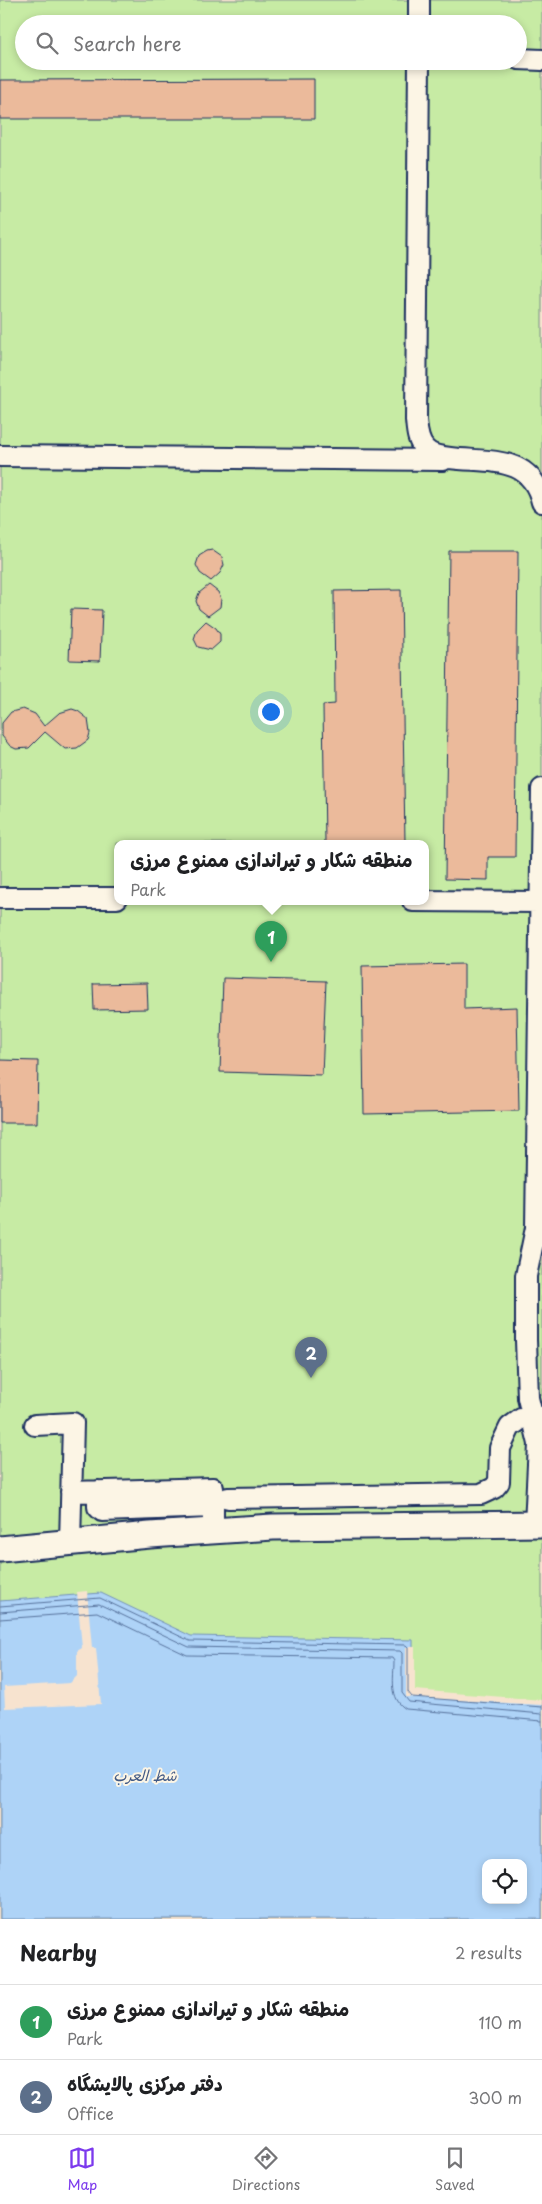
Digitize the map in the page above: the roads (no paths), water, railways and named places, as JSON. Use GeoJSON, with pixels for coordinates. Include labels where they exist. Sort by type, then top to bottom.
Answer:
{"type":"FeatureCollection","features":[{"type":"Feature","properties":{"kind":"main road"},"geometry":{"type":"LineString","coordinates":[[0,1549],[70,1543],[218,1512],[274,1527],[538,1533]]}},
{"type":"Feature","properties":{"kind":"main road"},"geometry":{"type":"LineString","coordinates":[[0,1566],[151,1552],[274,1544],[538,1533]]}},
{"type":"Feature","properties":{"kind":"street"},"geometry":{"type":"LineString","coordinates":[[419,0],[419,15]]}},
{"type":"Feature","properties":{"kind":"street"},"geometry":{"type":"LineString","coordinates":[[527,59],[542,60]]}},
{"type":"Feature","properties":{"kind":"street"},"geometry":{"type":"LineString","coordinates":[[419,70],[416,420],[419,438],[425,450],[442,457],[468,460]]}},
{"type":"Feature","properties":{"kind":"street"},"geometry":{"type":"LineString","coordinates":[[0,456],[468,460],[504,462],[524,471],[538,487],[542,502]]}},
{"type":"Feature","properties":{"kind":"street"},"geometry":{"type":"LineString","coordinates":[[71,1492],[213,1488],[218,1512],[481,1494],[494,1488],[499,1482],[500,1448],[510,1427],[528,1398],[534,1340],[526,1276],[539,1234],[542,789]]}},
{"type":"Feature","properties":{"kind":"street"},"geometry":{"type":"LineString","coordinates":[[0,898],[114,898]]}},
{"type":"Feature","properties":{"kind":"street"},"geometry":{"type":"LineString","coordinates":[[429,903],[541,914]]}},
{"type":"Feature","properties":{"kind":"street"},"geometry":{"type":"LineString","coordinates":[[528,1398],[538,1417],[538,1533]]}},
{"type":"Feature","properties":{"kind":"street"},"geometry":{"type":"LineString","coordinates":[[510,1427],[521,1420],[538,1417]]}},
{"type":"Feature","properties":{"kind":"street"},"geometry":{"type":"LineString","coordinates":[[35,1424],[74,1423],[70,1543]]}},
{"type":"Feature","properties":{"kind":"water","name":"شط العرب"},"geometry":{"type":"Polygon","coordinates":[[[101,1593],[191,1636],[413,1640],[413,1692],[542,1703],[542,1919],[0,1919],[0,1601],[101,1593]]]}},
{"type":"Feature","properties":{"kind":"place","name":"منطقه شکار و تیراندازی ممنوع مرزی"},"geometry":{"type":"Point","coordinates":[271,962]}},
{"type":"Feature","properties":{"kind":"place","name":"دفتر مرکزی پالایشگاه"},"geometry":{"type":"Point","coordinates":[311,1378]}}]}
